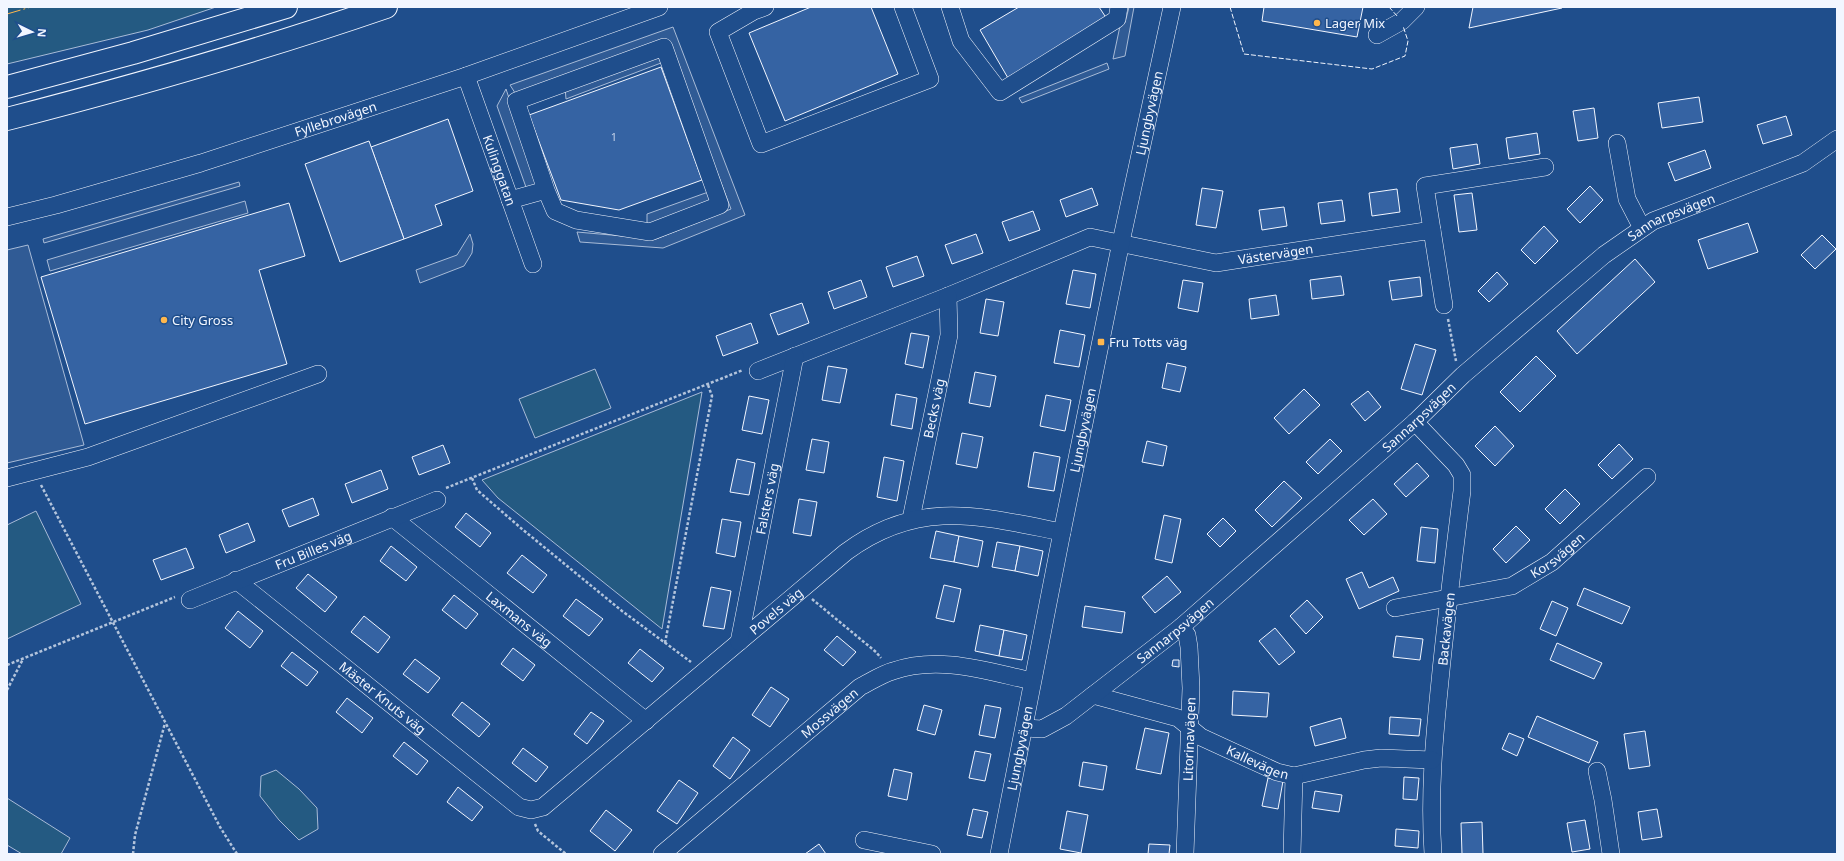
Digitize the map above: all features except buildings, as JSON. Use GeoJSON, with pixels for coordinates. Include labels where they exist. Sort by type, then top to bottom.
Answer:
{"type":"FeatureCollection","features":[{"type":"Feature","properties":{"kind":"highway"},"geometry":{"type":"LineString","coordinates":[[7,87],[134,53],[286,7]]}},
{"type":"Feature","properties":{"kind":"highway"},"geometry":{"type":"LineString","coordinates":[[7,120],[138,85],[292,39],[386,7]]}},
{"type":"Feature","properties":{"kind":"street","name":"Fyllebrovägen"},"geometry":{"type":"LineString","coordinates":[[7,217],[56,205],[201,163],[466,76],[659,7]]}},
{"type":"Feature","properties":{"kind":"street"},"geometry":{"type":"LineString","coordinates":[[765,7],[718,32],[761,144],[930,80],[903,7]]}},
{"type":"Feature","properties":{"kind":"street"},"geometry":{"type":"LineString","coordinates":[[950,7],[961,41],[1000,92],[1117,19],[1119,7]]}},
{"type":"Feature","properties":{"kind":"street","name":"Ljungbyvägen"},"geometry":{"type":"LineString","coordinates":[[999,854],[1025,728],[1032,681],[1121,242],[1172,7]]}},
{"type":"Feature","properties":{"kind":"street"},"geometry":{"type":"LineString","coordinates":[[1377,34],[1402,21],[1416,7]]}},
{"type":"Feature","properties":{"kind":"street"},"geometry":{"type":"LineString","coordinates":[[664,47],[720,205],[650,232],[576,220],[555,211],[546,190],[516,101],[664,47]]}},
{"type":"Feature","properties":{"kind":"street","name":"Kulinggatan"},"geometry":{"type":"LineString","coordinates":[[466,76],[533,264]]}},
{"type":"Feature","properties":{"kind":"street","name":"Sannarpsvägen"},"geometry":{"type":"LineString","coordinates":[[1025,728],[1037,730],[1047,727],[1066,716],[1181,626],[1415,422],[1463,375],[1604,255],[1653,221],[1803,163],[1837,139]]}},
{"type":"Feature","properties":{"kind":"street"},"geometry":{"type":"LineString","coordinates":[[1617,143],[1627,199],[1642,228]]}},
{"type":"Feature","properties":{"kind":"street"},"geometry":{"type":"LineString","coordinates":[[1444,305],[1425,186],[1545,167]]}},
{"type":"Feature","properties":{"kind":"street"},"geometry":{"type":"LineString","coordinates":[[510,200],[546,190]]}},
{"type":"Feature","properties":{"kind":"street","name":"Västervägen"},"geometry":{"type":"LineString","coordinates":[[1121,242],[1216,263],[1432,230]]}},
{"type":"Feature","properties":{"kind":"street"},"geometry":{"type":"LineString","coordinates":[[758,371],[948,296],[1090,237],[1121,242]]}},
{"type":"Feature","properties":{"kind":"street","name":"Becks väg"},"geometry":{"type":"LineString","coordinates":[[912,519],[949,335],[948,296]]}},
{"type":"Feature","properties":{"kind":"street","name":"Falsters väg"},"geometry":{"type":"LineString","coordinates":[[739,642],[796,356]]}},
{"type":"Feature","properties":{"kind":"street"},"geometry":{"type":"LineString","coordinates":[[7,478],[88,457],[318,374]]}},
{"type":"Feature","properties":{"kind":"street","name":"Backavägen"},"geometry":{"type":"LineString","coordinates":[[1415,422],[1456,465],[1462,475],[1462,492],[1448,598],[1432,760],[1431,822],[1433,854]]}},
{"type":"Feature","properties":{"kind":"street","name":"Korsvägen"},"geometry":{"type":"LineString","coordinates":[[1395,608],[1512,586],[1552,562],[1647,477]]}},
{"type":"Feature","properties":{"kind":"street","name":"Fru Billes väg"},"geometry":{"type":"LineString","coordinates":[[190,600],[236,580],[437,500]]}},
{"type":"Feature","properties":{"kind":"street","name":"Povels väg"},"geometry":{"type":"LineString","coordinates":[[531,810],[543,807],[802,589],[856,545],[880,531],[912,519],[941,516],[973,516],[1062,532]]}},
{"type":"Feature","properties":{"kind":"street","name":"Laxmans väg"},"geometry":{"type":"LineString","coordinates":[[392,517],[646,721]]}},
{"type":"Feature","properties":{"kind":"street","name":"Mäster Knuts väg"},"geometry":{"type":"LineString","coordinates":[[236,580],[520,807],[531,810]]}},
{"type":"Feature","properties":{"kind":"street","name":"Litorinavägen"},"geometry":{"type":"LineString","coordinates":[[1181,626],[1187,635],[1189,647],[1191,688],[1185,854]]}},
{"type":"Feature","properties":{"kind":"street","name":"Mossvägen"},"geometry":{"type":"LineString","coordinates":[[662,854],[860,688],[892,671],[915,665],[956,664],[1032,681]]}},
{"type":"Feature","properties":{"kind":"street","name":"Kallevägen"},"geometry":{"type":"LineString","coordinates":[[1093,695],[1178,718],[1201,737],[1278,772],[1294,776],[1364,760],[1381,758],[1432,760]]}},
{"type":"Feature","properties":{"kind":"street"},"geometry":{"type":"LineString","coordinates":[[1597,771],[1611,854]]}},
{"type":"Feature","properties":{"kind":"street"},"geometry":{"type":"LineString","coordinates":[[1292,854],[1294,776]]}},
{"type":"Feature","properties":{"kind":"street"},"geometry":{"type":"LineString","coordinates":[[864,840],[932,854]]}},
{"type":"Feature","properties":{"kind":"path"},"geometry":{"type":"LineString","coordinates":[[1444,305],[1447,311],[1456,361],[1463,375]]}},
{"type":"Feature","properties":{"kind":"path"},"geometry":{"type":"LineString","coordinates":[[437,500],[433,492],[708,385],[750,367],[758,371]]}},
{"type":"Feature","properties":{"kind":"path"},"geometry":{"type":"LineString","coordinates":[[665,643],[712,396],[708,385]]}},
{"type":"Feature","properties":{"kind":"path"},"geometry":{"type":"LineString","coordinates":[[472,478],[477,490],[522,529],[622,611],[704,672]]}},
{"type":"Feature","properties":{"kind":"path"},"geometry":{"type":"LineString","coordinates":[[38,484],[43,488],[220,828],[236,854]]}},
{"type":"Feature","properties":{"kind":"path"},"geometry":{"type":"LineString","coordinates":[[802,589],[876,652],[892,671]]}},
{"type":"Feature","properties":{"kind":"path"},"geometry":{"type":"LineString","coordinates":[[7,665],[187,592],[190,600]]}},
{"type":"Feature","properties":{"kind":"path"},"geometry":{"type":"LineString","coordinates":[[7,690],[23,659]]}},
{"type":"Feature","properties":{"kind":"path"},"geometry":{"type":"LineString","coordinates":[[133,854],[135,835],[165,723]]}},
{"type":"Feature","properties":{"kind":"path"},"geometry":{"type":"LineString","coordinates":[[531,810],[538,831],[566,854]]}},
{"type":"Feature","properties":{"kind":"shaded area"},"geometry":{"type":"Polygon","coordinates":[[[7,7],[216,7],[148,30],[7,64],[7,7]]]}},
{"type":"Feature","properties":{"kind":"shaded area"},"geometry":{"type":"Polygon","coordinates":[[[1129,7],[1134,7],[1125,56],[1113,59],[1120,26],[1125,23],[1129,7]]]}},
{"type":"Feature","properties":{"kind":"shaded area"},"geometry":{"type":"Polygon","coordinates":[[[673,27],[745,215],[663,248],[580,242],[577,232],[656,239],[731,209],[667,41],[517,96],[510,85],[673,27]]]}},
{"type":"Feature","properties":{"kind":"shaded area"},"geometry":{"type":"Polygon","coordinates":[[[662,51],[661,63],[566,99],[565,87],[662,51]]]}},
{"type":"Feature","properties":{"kind":"shaded area"},"geometry":{"type":"Polygon","coordinates":[[[1107,63],[1109,69],[1022,103],[1019,98],[1107,63]]]}},
{"type":"Feature","properties":{"kind":"shaded area"},"geometry":{"type":"Polygon","coordinates":[[[506,89],[537,183],[527,190],[497,106],[506,89]]]}},
{"type":"Feature","properties":{"kind":"shaded area"},"geometry":{"type":"Polygon","coordinates":[[[239,182],[240,186],[44,243],[43,239],[239,182]]]}},
{"type":"Feature","properties":{"kind":"shaded area"},"geometry":{"type":"Polygon","coordinates":[[[711,191],[712,202],[647,227],[647,214],[711,191]]]}},
{"type":"Feature","properties":{"kind":"shaded area"},"geometry":{"type":"Polygon","coordinates":[[[245,201],[248,213],[50,271],[47,260],[245,201]]]}},
{"type":"Feature","properties":{"kind":"shaded area"},"geometry":{"type":"Polygon","coordinates":[[[470,234],[473,244],[472,253],[464,266],[420,283],[416,270],[457,255],[470,234]]]}},
{"type":"Feature","properties":{"kind":"shaded area"},"geometry":{"type":"Polygon","coordinates":[[[28,245],[84,445],[7,463],[7,250],[28,245]]]}},
{"type":"Feature","properties":{"kind":"shaded area"},"geometry":{"type":"Polygon","coordinates":[[[595,369],[611,408],[535,438],[519,399],[595,369]]]}},
{"type":"Feature","properties":{"kind":"shaded area"},"geometry":{"type":"Polygon","coordinates":[[[702,392],[662,629],[498,498],[482,480],[702,392]]]}},
{"type":"Feature","properties":{"kind":"shaded area"},"geometry":{"type":"Polygon","coordinates":[[[36,511],[81,604],[7,639],[7,525],[36,511]]]}},
{"type":"Feature","properties":{"kind":"shaded area"},"geometry":{"type":"Polygon","coordinates":[[[276,770],[299,789],[317,808],[318,829],[299,840],[279,820],[260,796],[261,776],[276,770]]]}},
{"type":"Feature","properties":{"kind":"shaded area"},"geometry":{"type":"Polygon","coordinates":[[[7,798],[70,838],[61,854],[22,854],[7,845],[7,798]]]}},
{"type":"Feature","properties":{"kind":"fence"},"geometry":{"type":"LineString","coordinates":[[1230,7],[1244,54],[1372,69],[1405,56],[1408,41],[1403,26]]}},
{"type":"Feature","properties":{"kind":"fence"},"geometry":{"type":"LineString","coordinates":[[1389,7],[1398,17]]}},
{"type":"Feature","properties":{"kind":"power"},"geometry":{"type":"LineString","coordinates":[[7,14],[31,7]]}},
{"type":"Feature","properties":{"kind":"place","name":"Lager Mix"},"geometry":{"type":"Point","coordinates":[1317,23]}},
{"type":"Feature","properties":{"kind":"place","name":"City Gross"},"geometry":{"type":"Point","coordinates":[164,320]}},
{"type":"Feature","properties":{"kind":"place","name":"Fru Totts väg"},"geometry":{"type":"Point","coordinates":[1101,342]}}]}
